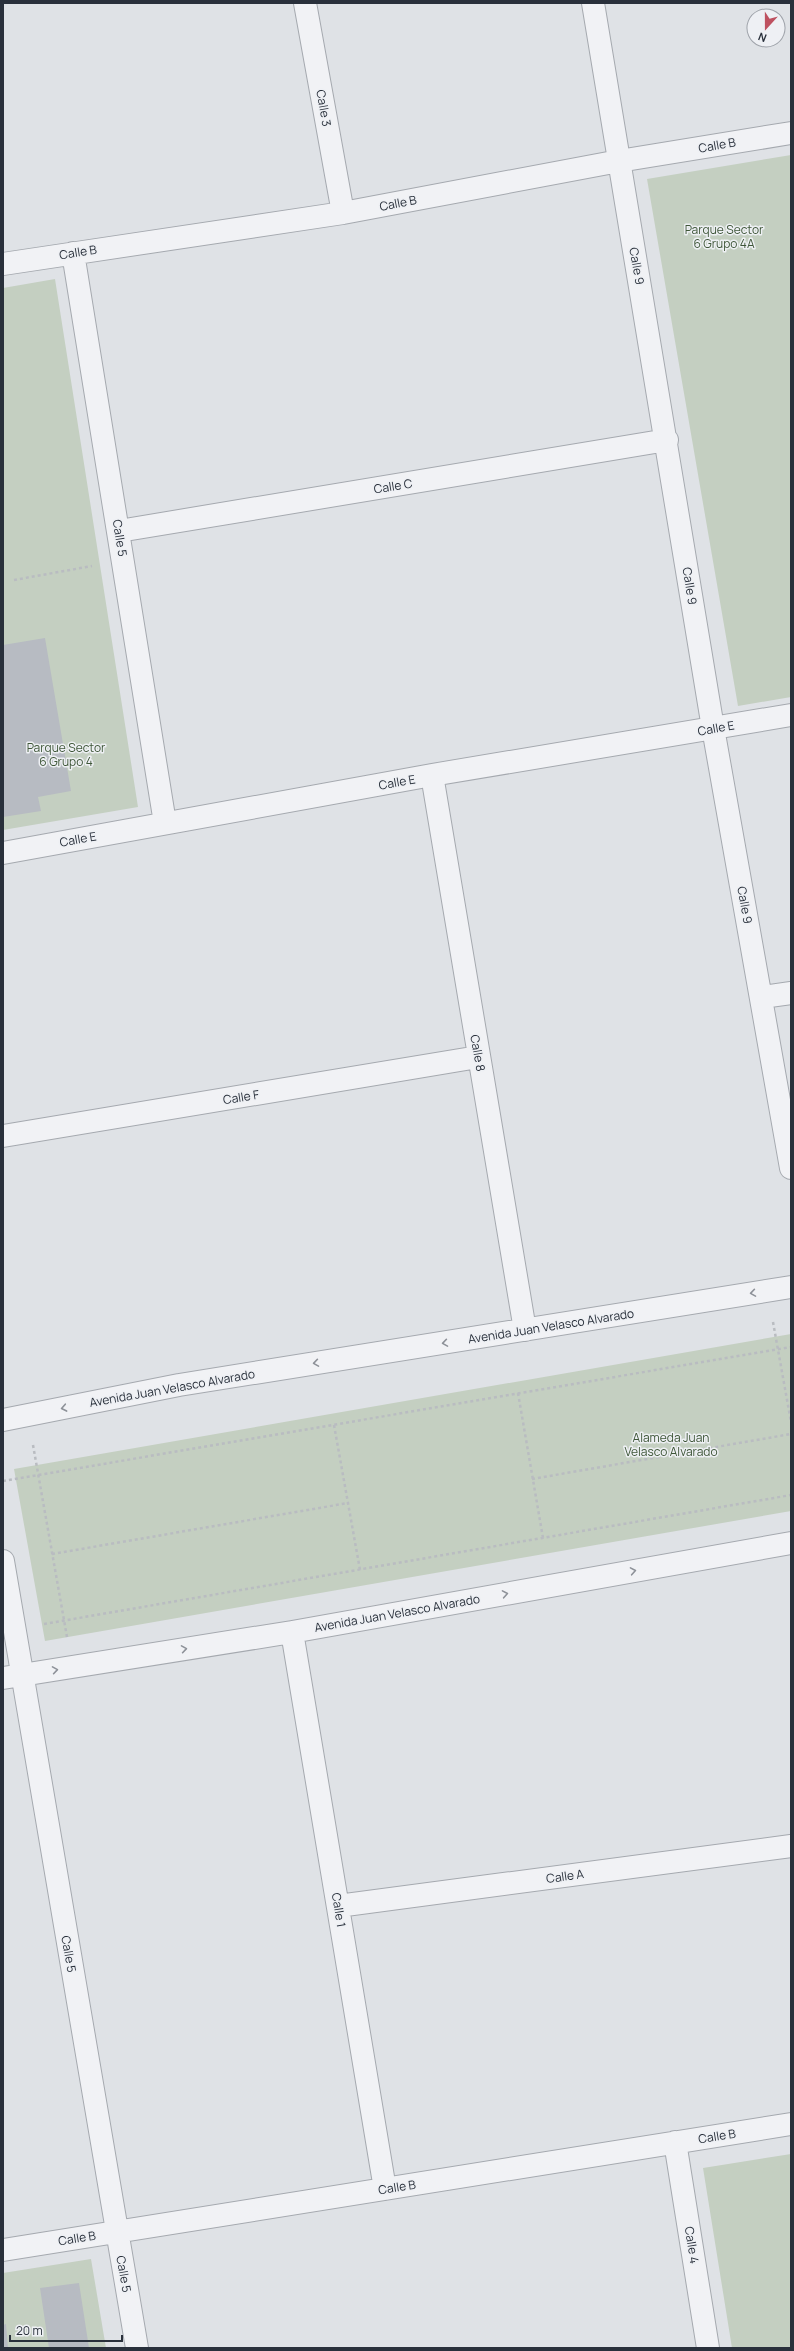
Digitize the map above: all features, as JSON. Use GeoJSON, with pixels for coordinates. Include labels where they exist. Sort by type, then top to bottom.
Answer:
{"type":"FeatureCollection","features":[{"type":"Feature","properties":{"kind":"street","name":"Calle 3"},"geometry":{"type":"LineString","coordinates":[[305,3],[343,213]]}},
{"type":"Feature","properties":{"kind":"street","name":"Calle 9"},"geometry":{"type":"LineString","coordinates":[[593,3],[667,440],[713,728],[762,997],[791,1168]]}},
{"type":"Feature","properties":{"kind":"street","name":"Calle B"},"geometry":{"type":"LineString","coordinates":[[3,264],[343,213],[619,161],[791,133]]}},
{"type":"Feature","properties":{"kind":"street","name":"Calle 5"},"geometry":{"type":"LineString","coordinates":[[72,253],[119,531],[165,823]]}},
{"type":"Feature","properties":{"kind":"street","name":"Calle C"},"geometry":{"type":"LineString","coordinates":[[119,531],[667,440]]}},
{"type":"Feature","properties":{"kind":"street","name":"Calle E"},"geometry":{"type":"LineString","coordinates":[[3,853],[432,775],[791,715]]}},
{"type":"Feature","properties":{"kind":"street","name":"Calle 8"},"geometry":{"type":"LineString","coordinates":[[432,775],[478,1057],[525,1330]]}},
{"type":"Feature","properties":{"kind":"street"},"geometry":{"type":"LineString","coordinates":[[762,997],[791,993]]}},
{"type":"Feature","properties":{"kind":"street","name":"Calle F"},"geometry":{"type":"LineString","coordinates":[[3,1136],[478,1057]]}},
{"type":"Feature","properties":{"kind":"street","name":"Avenida Juan Velasco Alvarado"},"geometry":{"type":"LineString","coordinates":[[3,1420],[179,1385],[791,1287]]}},
{"type":"Feature","properties":{"kind":"street","name":"Avenida Juan Velasco Alvarado"},"geometry":{"type":"LineString","coordinates":[[13,1677],[292,1632],[791,1543]]}},
{"type":"Feature","properties":{"kind":"street","name":"Calle 5"},"geometry":{"type":"LineString","coordinates":[[3,1560],[15,1628],[13,1677],[116,2232],[136,2348]]}},
{"type":"Feature","properties":{"kind":"street","name":"Calle 1"},"geometry":{"type":"LineString","coordinates":[[292,1632],[385,2189]]}},
{"type":"Feature","properties":{"kind":"street","name":"Calle A"},"geometry":{"type":"LineString","coordinates":[[338,1906],[791,1846]]}},
{"type":"Feature","properties":{"kind":"street","name":"Calle B"},"geometry":{"type":"LineString","coordinates":[[3,2250],[791,2124]]}},
{"type":"Feature","properties":{"kind":"street","name":"Calle 4"},"geometry":{"type":"LineString","coordinates":[[675,2142],[708,2348]]}},
{"type":"Feature","properties":{"kind":"path"},"geometry":{"type":"LineString","coordinates":[[14,580],[123,560]]}},
{"type":"Feature","properties":{"kind":"path"},"geometry":{"type":"LineString","coordinates":[[767,1290],[791,1422]]}},
{"type":"Feature","properties":{"kind":"path"},"geometry":{"type":"LineString","coordinates":[[3,1481],[791,1347]]}},
{"type":"Feature","properties":{"kind":"path"},"geometry":{"type":"LineString","coordinates":[[518,1393],[543,1538]]}},
{"type":"Feature","properties":{"kind":"path"},"geometry":{"type":"LineString","coordinates":[[27,1415],[73,1667]]}},
{"type":"Feature","properties":{"kind":"path"},"geometry":{"type":"LineString","coordinates":[[334,1425],[360,1570]]}},
{"type":"Feature","properties":{"kind":"path"},"geometry":{"type":"LineString","coordinates":[[532,1479],[791,1434]]}},
{"type":"Feature","properties":{"kind":"path"},"geometry":{"type":"LineString","coordinates":[[15,1628],[791,1495]]}},
{"type":"Feature","properties":{"kind":"path"},"geometry":{"type":"LineString","coordinates":[[52,1554],[348,1503]]}},
{"type":"Feature","properties":{"kind":"green space","name":"Parque Sector 6 Grupo 4A"},"geometry":{"type":"Polygon","coordinates":[[[791,155],[791,697],[738,706],[647,179],[791,155]]]}},
{"type":"Feature","properties":{"kind":"green space","name":"Parque Sector 6 Grupo 4"},"geometry":{"type":"Polygon","coordinates":[[[55,279],[138,807],[3,830],[3,288],[55,279]]]}},
{"type":"Feature","properties":{"kind":"green space","name":"Alameda Juan Velasco Alvarado"},"geometry":{"type":"Polygon","coordinates":[[[791,1334],[791,1511],[45,1641],[14,1469],[791,1334]]]}},
{"type":"Feature","properties":{"kind":"green space"},"geometry":{"type":"Polygon","coordinates":[[[791,2154],[791,2348],[732,2348],[703,2168],[791,2154]]]}},
{"type":"Feature","properties":{"kind":"green space"},"geometry":{"type":"Polygon","coordinates":[[[91,2259],[106,2348],[3,2348],[3,2273],[91,2259]]]}},
{"type":"Feature","properties":{"kind":"building"},"geometry":{"type":"Polygon","coordinates":[[[45,638],[71,791],[38,797],[41,811],[3,817],[3,645],[45,638]]]}},
{"type":"Feature","properties":{"kind":"building"},"geometry":{"type":"Polygon","coordinates":[[[79,2283],[89,2348],[49,2348],[40,2288],[79,2283]]]}},
{"type":"Feature","properties":{"kind":"building"},"geometry":{"type":"Polygon","coordinates":[[[6,2324],[8,2348],[3,2348],[3,2325],[6,2324]]]}}]}
